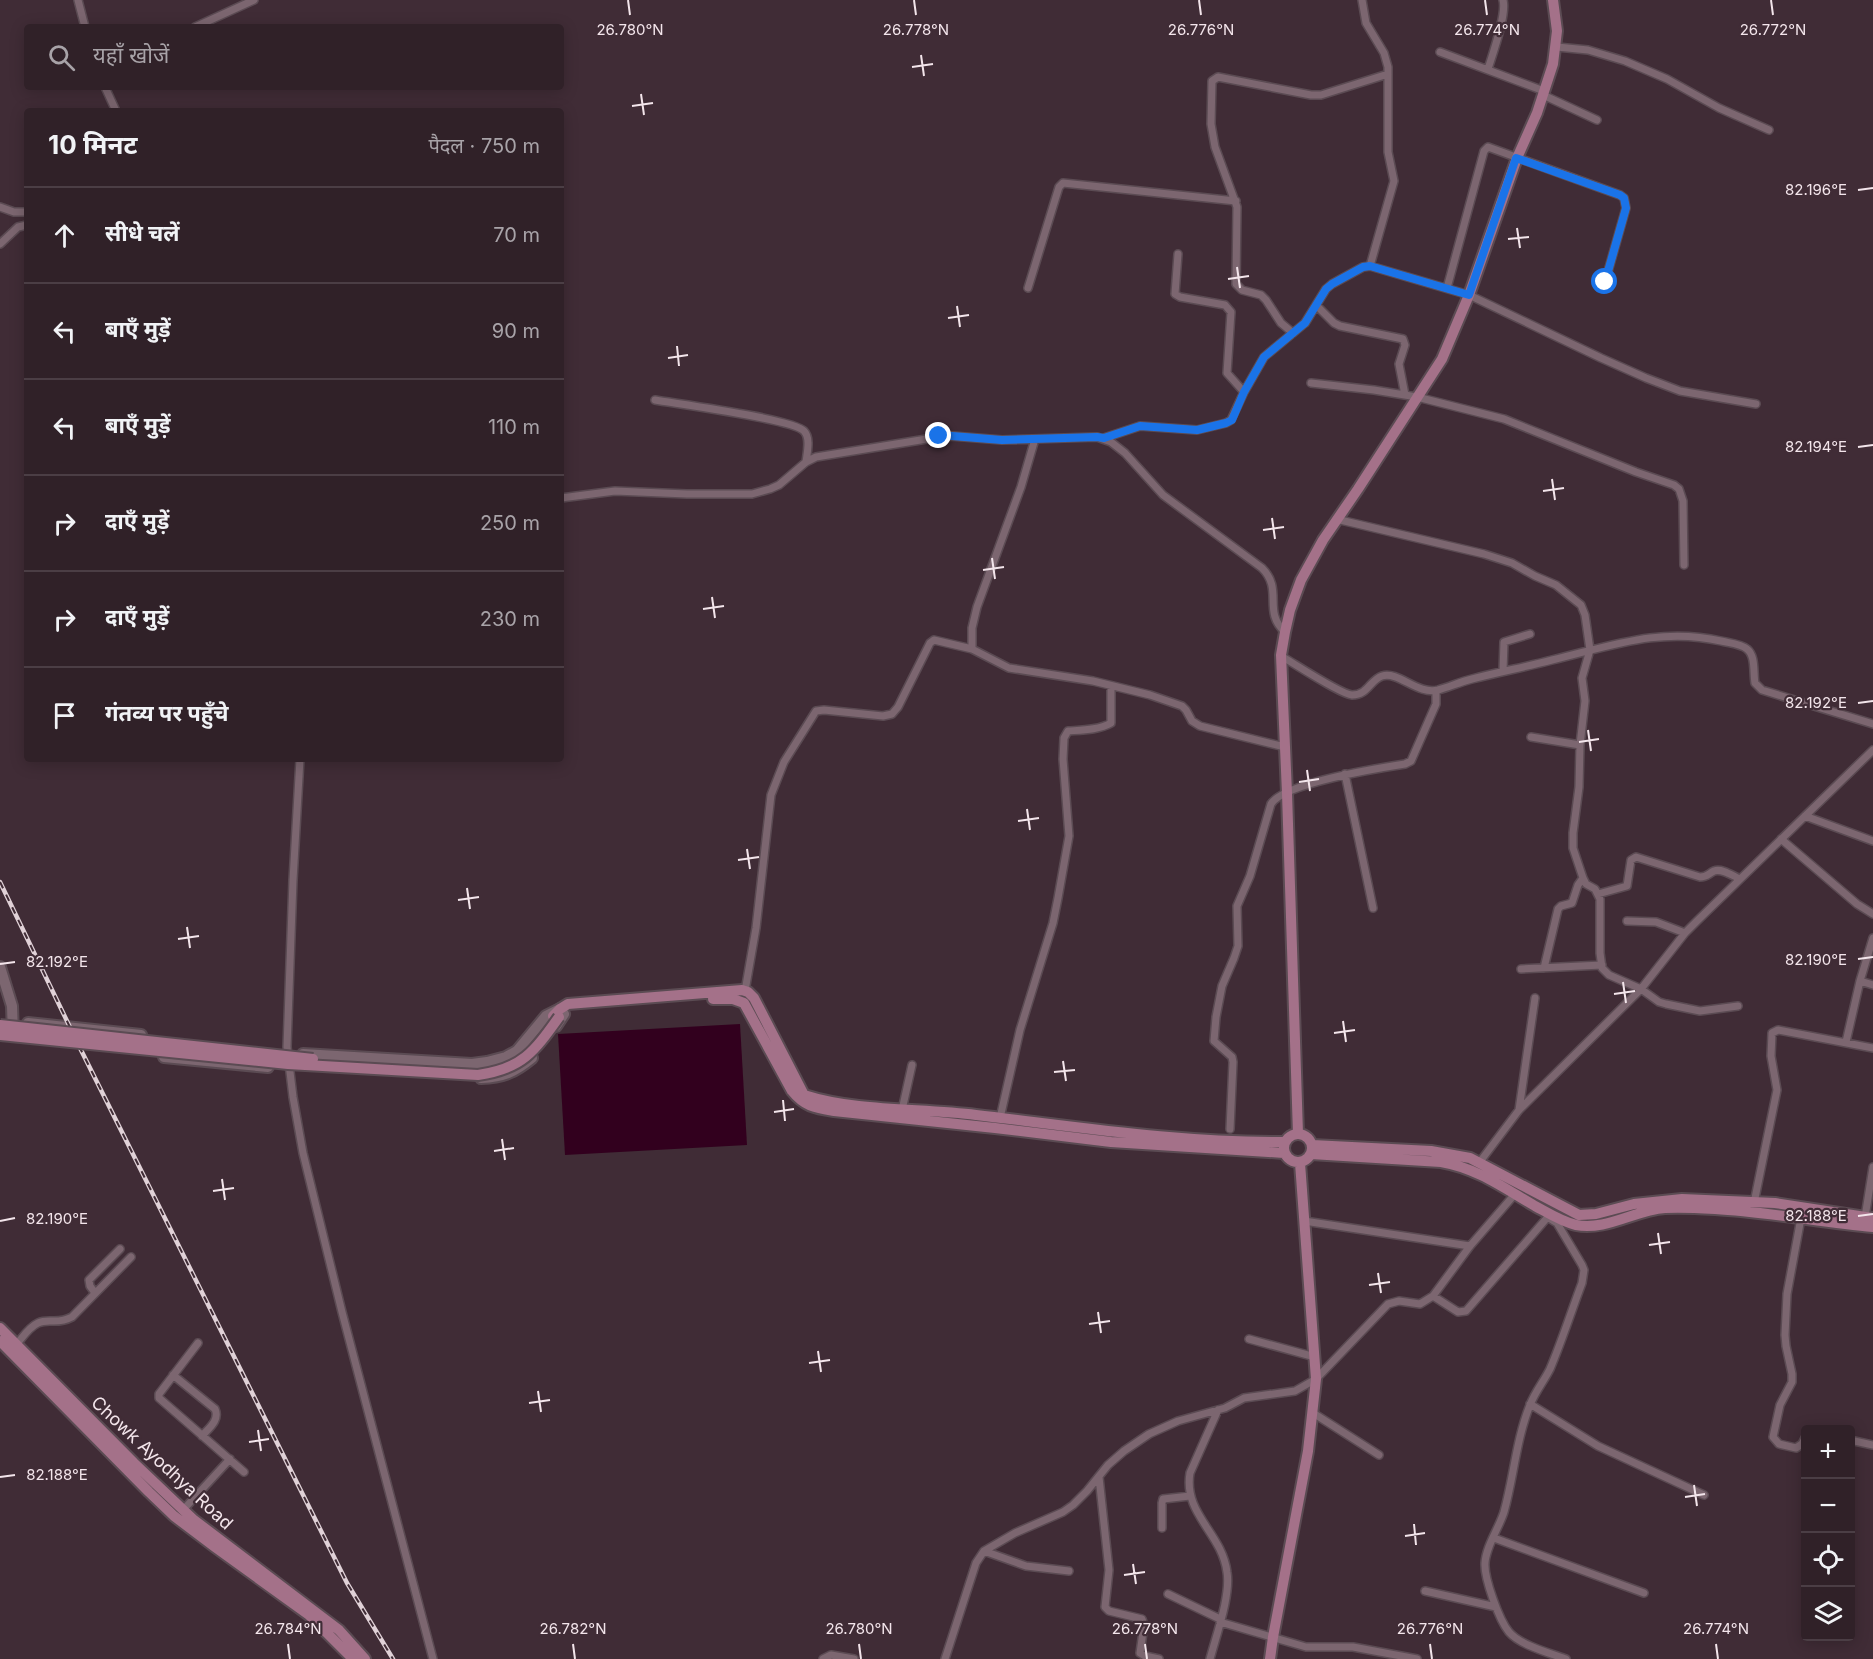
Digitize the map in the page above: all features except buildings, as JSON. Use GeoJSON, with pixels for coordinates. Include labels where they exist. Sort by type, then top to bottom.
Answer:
{"type":"FeatureCollection","features":[{"type":"Feature","properties":{"kind":"main road"},"geometry":{"type":"LineString","coordinates":[[1298,1134],[1281,656],[1284,632],[1301,580],[1336,519],[1442,359],[1469,295],[1516,158],[1537,113],[1553,64],[1557,47],[1557,31],[1553,0]]}},
{"type":"Feature","properties":{"kind":"main road"},"geometry":{"type":"LineString","coordinates":[[0,1023],[288,1057],[479,1069],[505,1063],[523,1052],[568,1004],[745,991],[754,998],[804,1095],[820,1100],[1000,1118],[1106,1132],[1258,1142],[1284,1148],[1291,1161],[1300,1163],[1309,1158],[1311,1149],[1308,1138],[1298,1134],[1289,1137],[1284,1148]]}},
{"type":"Feature","properties":{"kind":"main road"},"geometry":{"type":"LineString","coordinates":[[0,1037],[288,1064],[478,1075],[518,1064],[528,1056],[559,1014],[568,1011],[584,1008],[733,999],[747,1006],[792,1091],[801,1102],[816,1108],[1111,1142],[1284,1148]]}},
{"type":"Feature","properties":{"kind":"main road"},"geometry":{"type":"LineString","coordinates":[[1311,1149],[1431,1151],[1470,1158],[1579,1215],[1596,1214],[1634,1204],[1682,1200],[1775,1203],[1869,1218]]}},
{"type":"Feature","properties":{"kind":"main road"},"geometry":{"type":"LineString","coordinates":[[1311,1149],[1459,1165],[1475,1171],[1555,1217],[1585,1226],[1597,1226],[1664,1208],[1753,1212],[1873,1227]]}},
{"type":"Feature","properties":{"kind":"main road"},"geometry":{"type":"LineString","coordinates":[[1270,1659],[1308,1451],[1316,1379],[1300,1163]]}},
{"type":"Feature","properties":{"kind":"main road","name":"Chowk Ayodhya Road"},"geometry":{"type":"LineString","coordinates":[[0,1328],[153,1488],[174,1516],[309,1615],[353,1659]]}},
{"type":"Feature","properties":{"kind":"main road","name":"Chowk Ayodhya Road"},"geometry":{"type":"LineString","coordinates":[[0,1341],[153,1488],[339,1630],[365,1659]]}},
{"type":"Feature","properties":{"kind":"street"},"geometry":{"type":"LineString","coordinates":[[78,0],[84,24]]}},
{"type":"Feature","properties":{"kind":"street"},"geometry":{"type":"LineString","coordinates":[[202,24],[254,0]]}},
{"type":"Feature","properties":{"kind":"street"},"geometry":{"type":"LineString","coordinates":[[1362,0],[1366,23],[1384,52],[1388,74],[1388,152],[1394,181],[1370,266]]}},
{"type":"Feature","properties":{"kind":"street"},"geometry":{"type":"LineString","coordinates":[[1488,69],[1500,29],[1505,6],[1503,0]]}},
{"type":"Feature","properties":{"kind":"street"},"geometry":{"type":"LineString","coordinates":[[1557,47],[1588,51],[1625,61],[1769,130]]}},
{"type":"Feature","properties":{"kind":"street"},"geometry":{"type":"LineString","coordinates":[[1440,51],[1544,93],[1597,120]]}},
{"type":"Feature","properties":{"kind":"street"},"geometry":{"type":"LineString","coordinates":[[1293,333],[1281,323],[1270,305],[1261,296],[1242,290],[1236,284],[1238,219],[1236,201],[1215,147],[1211,124],[1212,84],[1218,77],[1321,95],[1388,74]]}},
{"type":"Feature","properties":{"kind":"street"},"geometry":{"type":"LineString","coordinates":[[107,90],[112,108]]}},
{"type":"Feature","properties":{"kind":"street"},"geometry":{"type":"LineString","coordinates":[[1447,288],[1486,148],[1491,147],[1624,198],[1626,208],[1605,282]]}},
{"type":"Feature","properties":{"kind":"street"},"geometry":{"type":"LineString","coordinates":[[1028,288],[1059,187],[1063,183],[1236,201]]}},
{"type":"Feature","properties":{"kind":"street"},"geometry":{"type":"LineString","coordinates":[[0,207],[14,212],[24,212]]}},
{"type":"Feature","properties":{"kind":"street"},"geometry":{"type":"LineString","coordinates":[[0,244],[18,227],[24,226]]}},
{"type":"Feature","properties":{"kind":"street"},"geometry":{"type":"LineString","coordinates":[[1178,254],[1175,294],[1180,297],[1225,305],[1230,312],[1227,373],[1244,392]]}},
{"type":"Feature","properties":{"kind":"street"},"geometry":{"type":"LineString","coordinates":[[564,498],[615,491],[752,494],[770,489],[806,462],[825,455],[939,436],[1002,440],[1104,438],[1146,426],[1197,430],[1221,426],[1232,420],[1244,392],[1264,357],[1309,318],[1326,289],[1363,267],[1370,266],[1469,295],[1646,378],[1680,391],[1756,404]]}},
{"type":"Feature","properties":{"kind":"street"},"geometry":{"type":"LineString","coordinates":[[1316,305],[1334,324],[1403,339],[1405,345],[1399,364],[1405,395]]}},
{"type":"Feature","properties":{"kind":"street"},"geometry":{"type":"LineString","coordinates":[[1311,383],[1417,397],[1504,419],[1674,485],[1679,489],[1683,501],[1684,565]]}},
{"type":"Feature","properties":{"kind":"street"},"geometry":{"type":"LineString","coordinates":[[655,400],[795,426],[802,429],[807,436],[806,462]]}},
{"type":"Feature","properties":{"kind":"street"},"geometry":{"type":"LineString","coordinates":[[1104,438],[1125,453],[1163,495],[1262,568],[1271,580],[1275,620],[1284,632]]}},
{"type":"Feature","properties":{"kind":"street"},"geometry":{"type":"LineString","coordinates":[[972,649],[972,628],[977,607],[1021,487],[1035,439]]}},
{"type":"Feature","properties":{"kind":"street"},"geometry":{"type":"LineString","coordinates":[[1336,519],[1484,554],[1512,563],[1556,585],[1581,605],[1585,615],[1590,650],[1582,678],[1585,701],[1573,848],[1583,878],[1600,899],[1602,965],[1609,975],[1641,989],[1659,1002],[1692,1010],[1738,1006]]}},
{"type":"Feature","properties":{"kind":"street"},"geometry":{"type":"LineString","coordinates":[[1503,671],[1504,642],[1530,634]]}},
{"type":"Feature","properties":{"kind":"street"},"geometry":{"type":"LineString","coordinates":[[1281,656],[1348,694],[1361,693],[1379,677],[1384,676],[1400,679],[1421,689],[1436,691],[1469,679],[1627,641],[1683,635],[1703,637],[1739,645],[1749,650],[1755,683],[1762,690],[1873,724]]}},
{"type":"Feature","properties":{"kind":"street"},"geometry":{"type":"LineString","coordinates":[[745,991],[756,928],[771,795],[784,762],[816,711],[888,716],[892,714],[898,707],[930,643],[937,640],[972,649],[1009,668],[1150,695],[1182,706],[1192,721],[1200,726],[1285,747]]}},
{"type":"Feature","properties":{"kind":"street"},"geometry":{"type":"LineString","coordinates":[[1000,1118],[1020,1030],[1053,923],[1069,836],[1063,759],[1064,738],[1068,732],[1097,728],[1111,723],[1111,686]]}},
{"type":"Feature","properties":{"kind":"street"},"geometry":{"type":"LineString","coordinates":[[1230,1129],[1233,1062],[1232,1057],[1214,1041],[1216,1017],[1222,986],[1238,946],[1238,906],[1250,876],[1271,804],[1287,793],[1323,780],[1411,761],[1436,704],[1436,691]]}},
{"type":"Feature","properties":{"kind":"street"},"geometry":{"type":"LineString","coordinates":[[1531,737],[1580,745]]}},
{"type":"Feature","properties":{"kind":"street"},"geometry":{"type":"LineString","coordinates":[[1479,1163],[1519,1110],[1641,989],[1685,933],[1873,750]]}},
{"type":"Feature","properties":{"kind":"street"},"geometry":{"type":"LineString","coordinates":[[300,762],[293,880],[288,1053],[293,1097],[306,1164],[342,1312],[433,1659]]}},
{"type":"Feature","properties":{"kind":"street"},"geometry":{"type":"LineString","coordinates":[[1346,774],[1373,908]]}},
{"type":"Feature","properties":{"kind":"street"},"geometry":{"type":"LineString","coordinates":[[1805,816],[1873,842]]}},
{"type":"Feature","properties":{"kind":"street"},"geometry":{"type":"LineString","coordinates":[[1781,839],[1857,904],[1873,914]]}},
{"type":"Feature","properties":{"kind":"street"},"geometry":{"type":"LineString","coordinates":[[1598,894],[1627,886],[1632,860],[1636,857],[1700,877],[1706,877],[1720,870],[1740,879]]}},
{"type":"Feature","properties":{"kind":"street"},"geometry":{"type":"LineString","coordinates":[[1544,968],[1558,909],[1572,903],[1583,878]]}},
{"type":"Feature","properties":{"kind":"street"},"geometry":{"type":"LineString","coordinates":[[1627,921],[1656,922],[1685,933]]}},
{"type":"Feature","properties":{"kind":"street"},"geometry":{"type":"LineString","coordinates":[[1846,1042],[1873,938]]}},
{"type":"Feature","properties":{"kind":"street"},"geometry":{"type":"LineString","coordinates":[[1521,969],[1602,965]]}},
{"type":"Feature","properties":{"kind":"street"},"geometry":{"type":"LineString","coordinates":[[0,968],[10,999],[14,1041]]}},
{"type":"Feature","properties":{"kind":"street"},"geometry":{"type":"LineString","coordinates":[[1860,981],[1873,985]]}},
{"type":"Feature","properties":{"kind":"street"},"geometry":{"type":"LineString","coordinates":[[1519,1110],[1535,998]]}},
{"type":"Feature","properties":{"kind":"street"},"geometry":{"type":"LineString","coordinates":[[0,1023],[81,1028],[288,1053],[472,1064],[506,1057],[517,1051],[546,1016],[559,1014]]}},
{"type":"Feature","properties":{"kind":"street"},"geometry":{"type":"LineString","coordinates":[[0,1037],[14,1041],[290,1069],[472,1079],[498,1077],[517,1070],[535,1055],[559,1014]]}},
{"type":"Feature","properties":{"kind":"street"},"geometry":{"type":"LineString","coordinates":[[1754,1203],[1777,1090],[1770,1056],[1772,1033],[1778,1030],[1873,1048]]}},
{"type":"Feature","properties":{"kind":"street"},"geometry":{"type":"LineString","coordinates":[[902,1110],[912,1065]]}},
{"type":"Feature","properties":{"kind":"street"},"geometry":{"type":"LineString","coordinates":[[1869,1218],[1873,1167]]}},
{"type":"Feature","properties":{"kind":"street"},"geometry":{"type":"LineString","coordinates":[[945,1659],[976,1563],[984,1551],[1015,1533],[1063,1512],[1087,1491],[1124,1451],[1149,1434],[1178,1421],[1218,1410],[1245,1398],[1295,1391],[1316,1379],[1388,1304],[1399,1301],[1420,1304],[1433,1296],[1470,1246],[1515,1194]]}},
{"type":"Feature","properties":{"kind":"street"},"geometry":{"type":"LineString","coordinates":[[1433,1296],[1458,1312],[1466,1311],[1549,1218],[1554,1219],[1557,1223],[1582,1264],[1584,1277],[1549,1370],[1530,1404],[1514,1456],[1501,1522],[1487,1552],[1485,1563],[1501,1621],[1515,1637],[1547,1656],[1566,1659]]}},
{"type":"Feature","properties":{"kind":"street"},"geometry":{"type":"LineString","coordinates":[[1801,1218],[1790,1272],[1786,1326],[1786,1347],[1792,1382],[1780,1405],[1773,1437],[1779,1444],[1796,1448],[1801,1445]]}},
{"type":"Feature","properties":{"kind":"street"},"geometry":{"type":"LineString","coordinates":[[1304,1221],[1470,1246]]}},
{"type":"Feature","properties":{"kind":"street"},"geometry":{"type":"LineString","coordinates":[[95,1293],[89,1280],[120,1249]]}},
{"type":"Feature","properties":{"kind":"street"},"geometry":{"type":"LineString","coordinates":[[16,1345],[34,1324],[65,1321],[72,1317],[131,1257]]}},
{"type":"Feature","properties":{"kind":"street"},"geometry":{"type":"LineString","coordinates":[[1249,1339],[1315,1357]]}},
{"type":"Feature","properties":{"kind":"street"},"geometry":{"type":"LineString","coordinates":[[198,1343],[159,1394],[159,1398],[244,1472]]}},
{"type":"Feature","properties":{"kind":"street"},"geometry":{"type":"LineString","coordinates":[[173,1375],[215,1409],[216,1420],[202,1436]]}},
{"type":"Feature","properties":{"kind":"street"},"geometry":{"type":"LineString","coordinates":[[1530,1404],[1598,1446],[1704,1495]]}},
{"type":"Feature","properties":{"kind":"street"},"geometry":{"type":"LineString","coordinates":[[1210,1659],[1228,1583],[1228,1572],[1216,1540],[1195,1508],[1188,1484],[1190,1473],[1218,1410]]}},
{"type":"Feature","properties":{"kind":"street"},"geometry":{"type":"LineString","coordinates":[[1313,1413],[1379,1455]]}},
{"type":"Feature","properties":{"kind":"street"},"geometry":{"type":"LineString","coordinates":[[1855,1441],[1873,1445]]}},
{"type":"Feature","properties":{"kind":"street"},"geometry":{"type":"LineString","coordinates":[[183,1510],[230,1459]]}},
{"type":"Feature","properties":{"kind":"street"},"geometry":{"type":"LineString","coordinates":[[1099,1477],[1109,1570],[1105,1606],[1109,1611],[1142,1619],[1144,1625],[1140,1653],[1159,1659]]}},
{"type":"Feature","properties":{"kind":"street"},"geometry":{"type":"LineString","coordinates":[[1162,1528],[1163,1499],[1190,1496]]}},
{"type":"Feature","properties":{"kind":"street"},"geometry":{"type":"LineString","coordinates":[[1494,1538],[1644,1593]]}},
{"type":"Feature","properties":{"kind":"street"},"geometry":{"type":"LineString","coordinates":[[984,1551],[1026,1566],[1069,1570]]}},
{"type":"Feature","properties":{"kind":"street"},"geometry":{"type":"LineString","coordinates":[[1425,1592],[1496,1607]]}},
{"type":"Feature","properties":{"kind":"street"},"geometry":{"type":"LineString","coordinates":[[1168,1594],[1220,1620],[1306,1647],[1353,1647],[1379,1656],[1412,1659]]}},
{"type":"Feature","properties":{"kind":"street"},"geometry":{"type":"LineString","coordinates":[[823,1659],[831,1655],[855,1659]]}},
{"type":"Feature","properties":{"kind":"shaded area"},"geometry":{"type":"Polygon","coordinates":[[[740,1024],[747,1145],[565,1155],[558,1034],[740,1024]]]}},
{"type":"Feature","properties":{"kind":"railway"},"geometry":{"type":"LineString","coordinates":[[0,882],[80,1048],[347,1583],[393,1659]]}},
{"type":"Feature","properties":{"kind":"route"},"geometry":{"type":"LineString","coordinates":[[939,436],[1002,440],[1104,438],[1140,426],[1197,430],[1221,426],[1232,420],[1244,392],[1264,357],[1305,323],[1326,289],[1363,267],[1376,267],[1469,295],[1516,158],[1624,198],[1626,208],[1605,282]]}}]}
